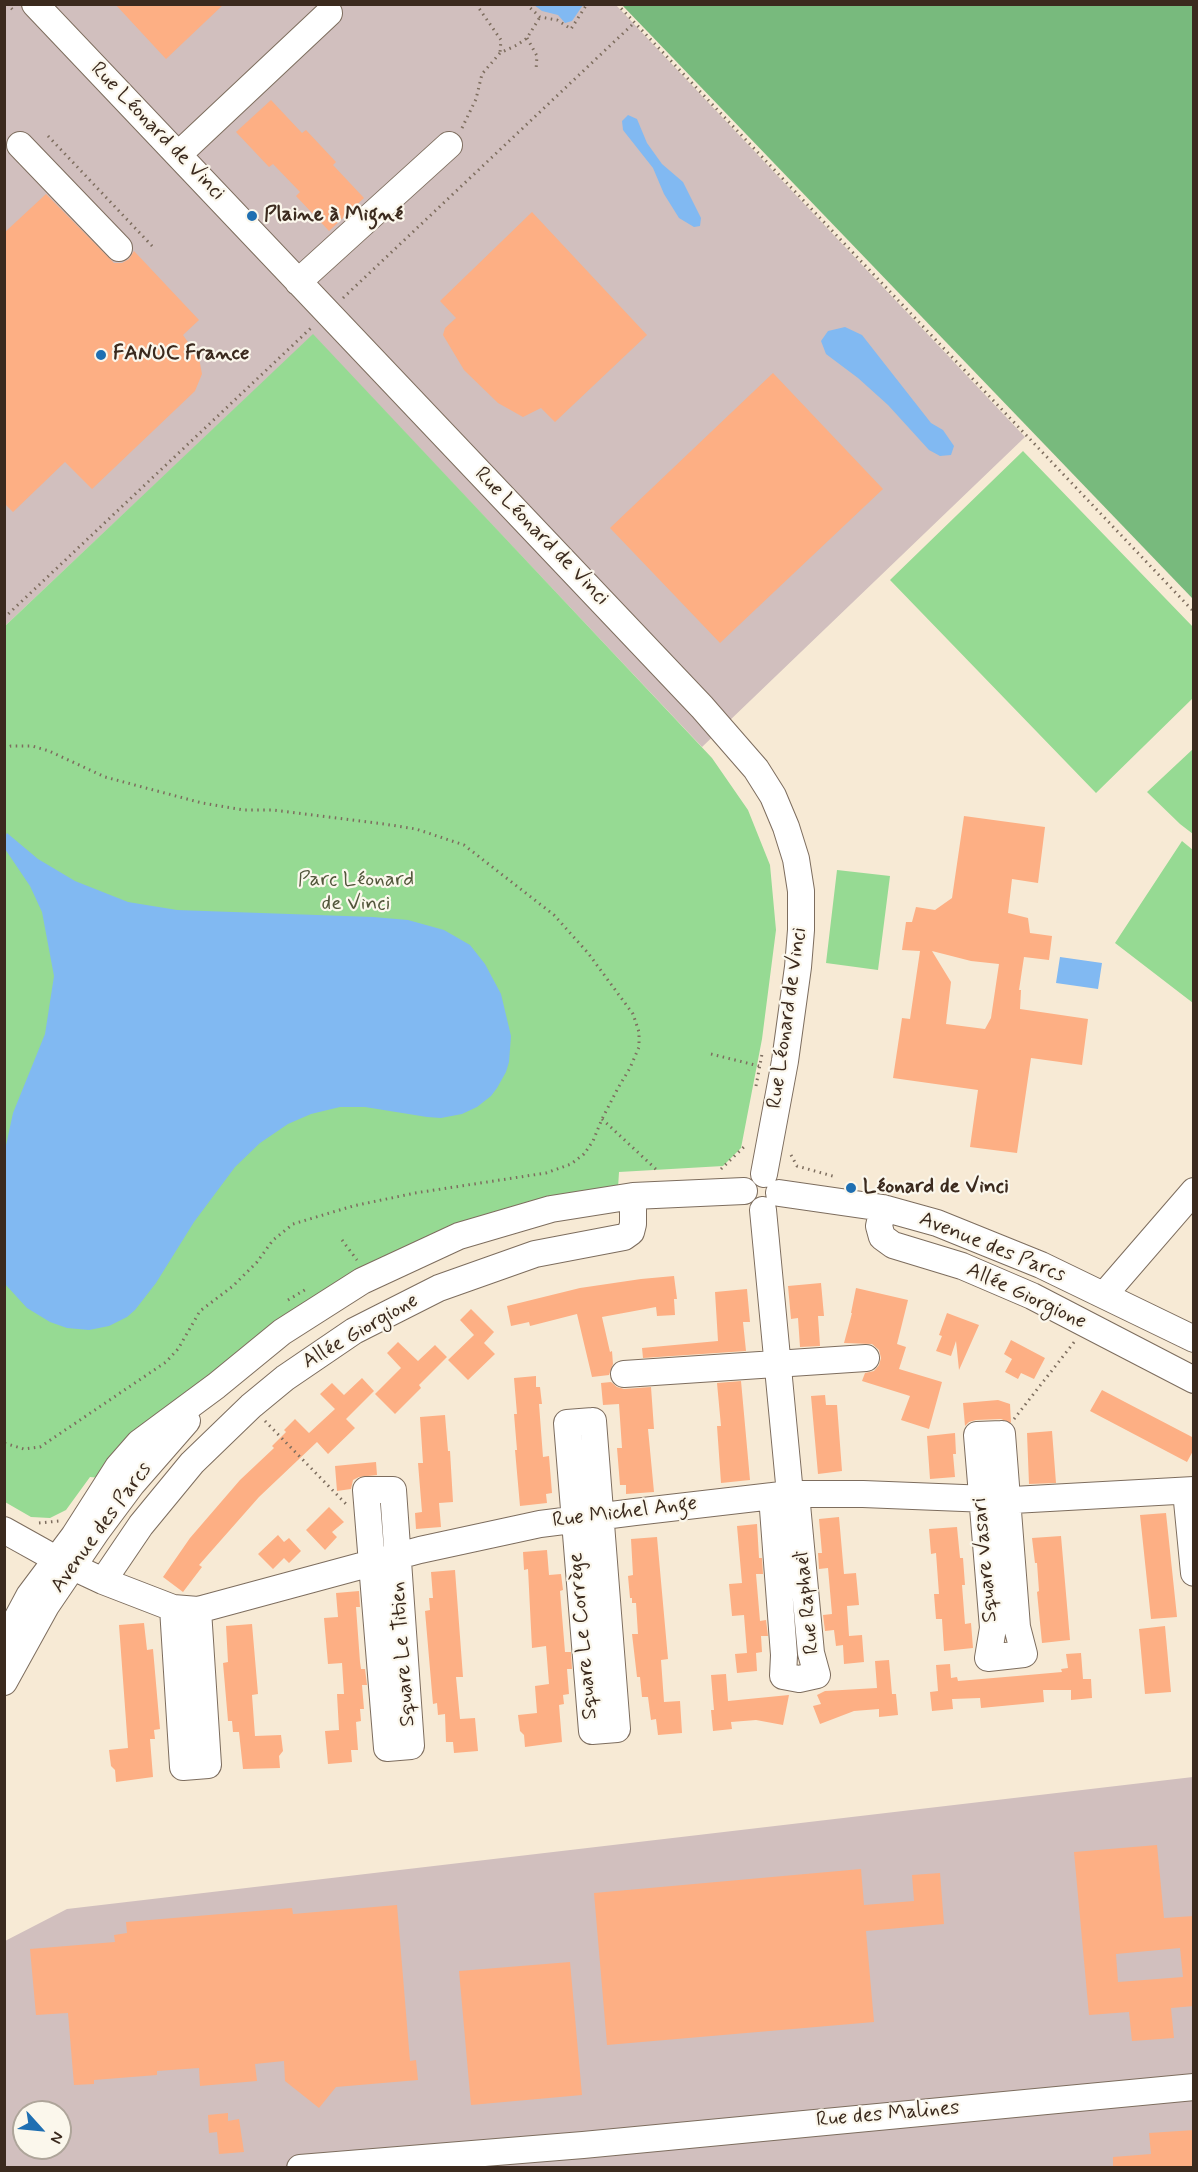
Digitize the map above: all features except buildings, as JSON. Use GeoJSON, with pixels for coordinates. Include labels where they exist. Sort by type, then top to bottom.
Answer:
{"type":"FeatureCollection","features":[{"type":"Feature","properties":{"kind":"street","name":"Rue Léonard de Vinci"},"geometry":{"type":"LineString","coordinates":[[35,4],[732,739],[756,769],[773,796],[796,859],[801,891],[801,930],[769,1192]]}},
{"type":"Feature","properties":{"kind":"street"},"geometry":{"type":"LineString","coordinates":[[179,154],[329,13]]}},
{"type":"Feature","properties":{"kind":"street"},"geometry":{"type":"LineString","coordinates":[[20,145],[119,248]]}},
{"type":"Feature","properties":{"kind":"street"},"geometry":{"type":"LineString","coordinates":[[298,282],[449,145]]}},
{"type":"Feature","properties":{"kind":"street","name":"Avenue des Parcs"},"geometry":{"type":"LineString","coordinates":[[4,1682],[46,1606],[74,1536],[118,1467],[139,1443],[216,1386],[282,1332],[362,1281],[459,1236],[551,1209],[633,1196],[744,1191],[749,1205],[769,1192],[883,1208],[948,1228],[1041,1265],[1194,1339]]}},
{"type":"Feature","properties":{"kind":"street"},"geometry":{"type":"LineString","coordinates":[[1104,1295],[1194,1191]]}},
{"type":"Feature","properties":{"kind":"street","name":"Rue Raphaël"},"geometry":{"type":"LineString","coordinates":[[769,1192],[786,1494],[783,1676],[799,1679],[817,1675],[811,1653],[786,1494]]}},
{"type":"Feature","properties":{"kind":"street","name":"Allée Giorgione"},"geometry":{"type":"LineString","coordinates":[[103,1581],[141,1525],[192,1463],[251,1406],[285,1378],[354,1331],[439,1288],[536,1254],[624,1237],[631,1232],[633,1224],[633,1196]]}},
{"type":"Feature","properties":{"kind":"street","name":"Allée Giorgione"},"geometry":{"type":"LineString","coordinates":[[883,1208],[879,1226],[882,1237],[893,1245],[962,1266],[1032,1296],[1194,1380]]}},
{"type":"Feature","properties":{"kind":"street"},"geometry":{"type":"LineString","coordinates":[[624,1374],[866,1358]]}},
{"type":"Feature","properties":{"kind":"street","name":"Square Le Corrège"},"geometry":{"type":"LineString","coordinates":[[593,1421],[600,1516],[617,1729],[592,1731],[567,1423],[593,1421]]}},
{"type":"Feature","properties":{"kind":"street","name":"Square Vasari"},"geometry":{"type":"LineString","coordinates":[[1002,1434],[1017,1627],[1024,1654],[988,1658],[993,1628],[977,1435],[1002,1434]]}},
{"type":"Feature","properties":{"kind":"street","name":"Square Le Titien"},"geometry":{"type":"LineString","coordinates":[[366,1490],[393,1490],[398,1556],[411,1746],[387,1748],[366,1490]]}},
{"type":"Feature","properties":{"kind":"street"},"geometry":{"type":"LineString","coordinates":[[1190,1490],[1194,1573]]}},
{"type":"Feature","properties":{"kind":"street","name":"Rue Michel Ange"},"geometry":{"type":"LineString","coordinates":[[65,1563],[103,1581],[172,1608],[198,1610],[398,1556],[540,1524],[600,1516],[786,1494],[863,1494],[1008,1500],[1190,1490]]}},
{"type":"Feature","properties":{"kind":"street"},"geometry":{"type":"LineString","coordinates":[[4,1530],[65,1563]]}},
{"type":"Feature","properties":{"kind":"street","name":"Avenue des Parcs"},"geometry":{"type":"LineString","coordinates":[[4,1642],[29,1596],[65,1563]]}},
{"type":"Feature","properties":{"kind":"street"},"geometry":{"type":"LineString","coordinates":[[172,1608],[183,1767],[208,1765],[198,1610]]}},
{"type":"Feature","properties":{"kind":"street","name":"Rue des Malines"},"geometry":{"type":"LineString","coordinates":[[300,2168],[582,2156],[1194,2087]]}},
{"type":"Feature","properties":{"kind":"path"},"geometry":{"type":"LineString","coordinates":[[476,4],[501,40],[500,53]]}},
{"type":"Feature","properties":{"kind":"path"},"geometry":{"type":"LineString","coordinates":[[526,4],[540,17],[557,20],[571,29],[587,4]]}},
{"type":"Feature","properties":{"kind":"path"},"geometry":{"type":"LineString","coordinates":[[617,4],[1194,612]]}},
{"type":"Feature","properties":{"kind":"path"},"geometry":{"type":"LineString","coordinates":[[449,145],[458,136],[476,99],[482,74],[500,53],[527,38],[540,17]]}},
{"type":"Feature","properties":{"kind":"path"},"geometry":{"type":"LineString","coordinates":[[527,38],[537,56],[536,70]]}},
{"type":"Feature","properties":{"kind":"path"},"geometry":{"type":"LineString","coordinates":[[48,136],[154,248]]}},
{"type":"Feature","properties":{"kind":"path"},"geometry":{"type":"LineString","coordinates":[[4,747],[32,746],[50,751],[105,777],[202,803],[244,810],[273,810],[416,829],[464,845],[554,915],[588,953],[633,1014],[639,1032],[639,1047],[602,1119],[594,1141],[584,1154],[571,1164],[546,1173],[415,1193],[353,1206],[293,1224],[273,1239],[257,1262],[232,1286],[200,1311],[178,1349],[166,1362],[40,1447],[24,1449],[4,1443]]}},
{"type":"Feature","properties":{"kind":"path"},"geometry":{"type":"LineString","coordinates":[[756,1088],[764,1050]]}},
{"type":"Feature","properties":{"kind":"path"},"geometry":{"type":"LineString","coordinates":[[711,1054],[759,1066]]}},
{"type":"Feature","properties":{"kind":"path"},"geometry":{"type":"LineString","coordinates":[[602,1119],[659,1172]]}},
{"type":"Feature","properties":{"kind":"path"},"geometry":{"type":"LineString","coordinates":[[342,1240],[357,1260]]}},
{"type":"Feature","properties":{"kind":"path"},"geometry":{"type":"LineString","coordinates":[[1002,1434],[1087,1326]]}},
{"type":"Feature","properties":{"kind":"path"},"geometry":{"type":"LineString","coordinates":[[251,1406],[368,1527]]}},
{"type":"Feature","properties":{"kind":"shaded area"},"geometry":{"type":"Polygon","coordinates":[[[5,5],[616,5],[1025,437],[702,747],[313,335],[5,626],[5,5]]]}},
{"type":"Feature","properties":{"kind":"shaded area"},"geometry":{"type":"Polygon","coordinates":[[[1193,1777],[1193,2167],[5,2168],[5,1941],[67,1909],[1193,1777]]]}},
{"type":"Feature","properties":{"kind":"green space"},"geometry":{"type":"Polygon","coordinates":[[[622,5],[1193,5],[1193,599],[622,5]]]}},
{"type":"Feature","properties":{"kind":"green space","name":"Parc Léonard de Vinci"},"geometry":{"type":"Polygon","coordinates":[[[313,334],[712,758],[748,810],[770,865],[776,930],[762,1039],[741,1148],[723,1166],[619,1172],[618,1188],[424,1243],[101,1478],[90,1477],[66,1510],[50,1518],[31,1517],[5,1502],[5,626],[313,334]]]}},
{"type":"Feature","properties":{"kind":"green space"},"geometry":{"type":"Polygon","coordinates":[[[1023,451],[1193,627],[1193,698],[1096,793],[890,580],[1023,451]]]}},
{"type":"Feature","properties":{"kind":"green space"},"geometry":{"type":"Polygon","coordinates":[[[1193,749],[1193,834],[1147,792],[1193,749]]]}},
{"type":"Feature","properties":{"kind":"green space"},"geometry":{"type":"Polygon","coordinates":[[[1182,841],[1193,850],[1193,1003],[1115,943],[1182,841]]]}},
{"type":"Feature","properties":{"kind":"green space"},"geometry":{"type":"Polygon","coordinates":[[[837,870],[890,876],[878,970],[826,963],[837,870]]]}},
{"type":"Feature","properties":{"kind":"water"},"geometry":{"type":"Polygon","coordinates":[[[534,5],[583,5],[572,21],[565,23],[558,15],[542,11],[534,5]]]}},
{"type":"Feature","properties":{"kind":"water"},"geometry":{"type":"Polygon","coordinates":[[[628,115],[637,119],[647,143],[662,164],[683,182],[701,218],[700,226],[694,227],[679,218],[664,194],[653,168],[623,130],[622,121],[628,115]]]}},
{"type":"Feature","properties":{"kind":"water"},"geometry":{"type":"Polygon","coordinates":[[[845,327],[862,335],[931,423],[943,430],[954,446],[951,455],[940,456],[929,450],[888,405],[826,354],[821,341],[828,331],[845,327]]]}},
{"type":"Feature","properties":{"kind":"water"},"geometry":{"type":"Polygon","coordinates":[[[7,833],[38,859],[75,881],[128,902],[177,910],[408,920],[444,930],[470,945],[485,964],[501,994],[511,1036],[506,1072],[491,1096],[477,1107],[462,1114],[441,1118],[365,1107],[340,1107],[311,1114],[288,1124],[260,1143],[235,1167],[194,1222],[156,1283],[127,1317],[109,1326],[89,1330],[67,1328],[50,1322],[27,1308],[5,1284],[5,1150],[13,1113],[45,1034],[54,976],[42,912],[30,886],[5,849],[7,833]]]}},
{"type":"Feature","properties":{"kind":"water"},"geometry":{"type":"Polygon","coordinates":[[[1060,957],[1102,963],[1098,989],[1056,983],[1060,957]]]}},
{"type":"Feature","properties":{"kind":"place","name":"Plaine à Migné"},"geometry":{"type":"Point","coordinates":[252,216]}},
{"type":"Feature","properties":{"kind":"place","name":"FANUC France"},"geometry":{"type":"Point","coordinates":[101,355]}},
{"type":"Feature","properties":{"kind":"place","name":"Léonard de Vinci"},"geometry":{"type":"Point","coordinates":[851,1188]}}]}
